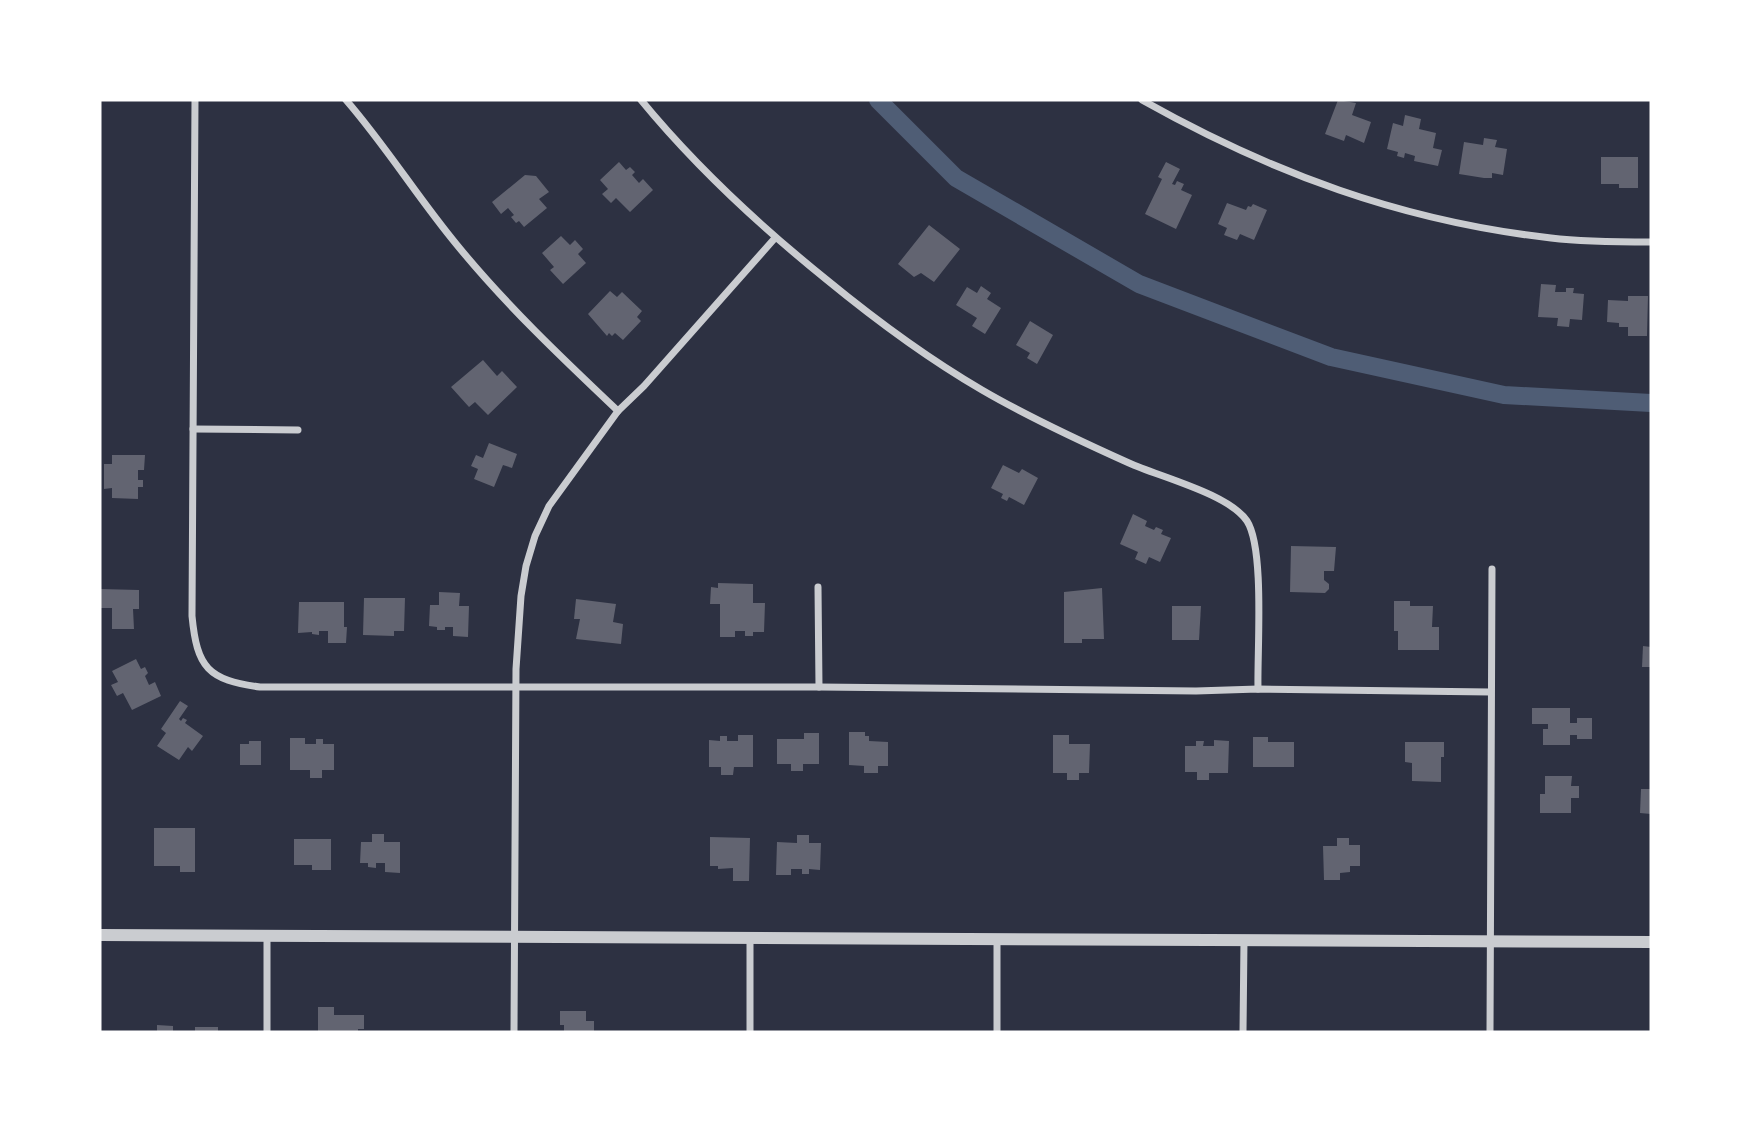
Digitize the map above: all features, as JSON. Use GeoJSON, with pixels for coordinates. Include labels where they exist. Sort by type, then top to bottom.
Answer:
{"type":"FeatureCollection","features":[{"type":"Feature","properties":{"kind":"street"},"geometry":{"type":"LineString","coordinates":[[195,100],[192,616],[198,653],[210,671],[232,683],[260,687],[818,687],[1490,692]]}},
{"type":"Feature","properties":{"kind":"street"},"geometry":{"type":"LineString","coordinates":[[346,100],[483,276],[542,340],[618,411]]}},
{"type":"Feature","properties":{"kind":"street"},"geometry":{"type":"LineString","coordinates":[[642,100],[694,159],[775,238],[879,323],[974,385],[1027,415],[1131,464],[1220,499],[1246,521],[1256,545],[1258,689]]}},
{"type":"Feature","properties":{"kind":"street"},"geometry":{"type":"LineString","coordinates":[[1142,100],[1232,148],[1319,184],[1398,209],[1484,229],[1552,238],[1651,242]]}},
{"type":"Feature","properties":{"kind":"street"},"geometry":{"type":"LineString","coordinates":[[514,1032],[516,687],[521,596],[535,536],[549,506],[618,411],[644,386],[775,238]]}},
{"type":"Feature","properties":{"kind":"street"},"geometry":{"type":"LineString","coordinates":[[193,429],[298,430]]}},
{"type":"Feature","properties":{"kind":"street"},"geometry":{"type":"LineString","coordinates":[[1490,1032],[1492,569]]}},
{"type":"Feature","properties":{"kind":"street"},"geometry":{"type":"LineString","coordinates":[[818,587],[818,687]]}},
{"type":"Feature","properties":{"kind":"street"},"geometry":{"type":"LineString","coordinates":[[100,935],[1651,942]]}},
{"type":"Feature","properties":{"kind":"street"},"geometry":{"type":"LineString","coordinates":[[267,936],[267,1032]]}},
{"type":"Feature","properties":{"kind":"street"},"geometry":{"type":"LineString","coordinates":[[750,938],[750,1032]]}},
{"type":"Feature","properties":{"kind":"street"},"geometry":{"type":"LineString","coordinates":[[997,939],[997,1032]]}},
{"type":"Feature","properties":{"kind":"street"},"geometry":{"type":"LineString","coordinates":[[1243,1032],[1244,940]]}},
{"type":"Feature","properties":{"kind":"building"},"geometry":{"type":"Polygon","coordinates":[[[1338,100],[1356,103],[1352,115],[1371,122],[1364,143],[1346,135],[1344,141],[1325,134],[1338,100]]]}},
{"type":"Feature","properties":{"kind":"building"},"geometry":{"type":"Polygon","coordinates":[[[1405,115],[1421,119],[1419,129],[1436,133],[1433,148],[1442,150],[1438,166],[1414,161],[1415,156],[1405,153],[1404,158],[1397,156],[1398,152],[1387,149],[1393,123],[1403,126],[1405,115]]]}},
{"type":"Feature","properties":{"kind":"building"},"geometry":{"type":"Polygon","coordinates":[[[1484,138],[1497,140],[1495,147],[1507,149],[1503,175],[1492,173],[1492,178],[1484,178],[1459,174],[1464,142],[1483,145],[1484,138]]]}},
{"type":"Feature","properties":{"kind":"building"},"geometry":{"type":"Polygon","coordinates":[[[1601,157],[1638,157],[1638,188],[1601,184],[1601,157]]]}},
{"type":"Feature","properties":{"kind":"building"},"geometry":{"type":"Polygon","coordinates":[[[619,162],[626,170],[630,167],[635,172],[632,175],[639,183],[643,179],[653,190],[630,212],[616,198],[611,203],[602,194],[608,189],[600,180],[619,162]]]}},
{"type":"Feature","properties":{"kind":"building"},"geometry":{"type":"Polygon","coordinates":[[[1166,162],[1180,169],[1172,184],[1175,185],[1177,181],[1184,184],[1181,190],[1192,195],[1176,229],[1145,214],[1162,179],[1158,177],[1166,162]]]}},
{"type":"Feature","properties":{"kind":"building"},"geometry":{"type":"Polygon","coordinates":[[[525,175],[536,176],[549,192],[539,199],[547,208],[524,227],[519,221],[516,223],[508,208],[501,214],[492,202],[525,175]]]}},
{"type":"Feature","properties":{"kind":"building"},"geometry":{"type":"Polygon","coordinates":[[[1227,203],[1246,210],[1253,204],[1267,210],[1254,240],[1240,234],[1237,240],[1224,235],[1227,228],[1218,224],[1227,203]]]}},
{"type":"Feature","properties":{"kind":"building"},"geometry":{"type":"Polygon","coordinates":[[[929,225],[960,249],[934,282],[921,273],[914,277],[898,264],[929,225]]]}},
{"type":"Feature","properties":{"kind":"building"},"geometry":{"type":"Polygon","coordinates":[[[561,236],[570,245],[575,240],[583,249],[578,254],[586,263],[563,284],[550,270],[554,267],[542,253],[561,236]]]}},
{"type":"Feature","properties":{"kind":"building"},"geometry":{"type":"Polygon","coordinates":[[[1541,284],[1556,285],[1555,292],[1566,292],[1566,288],[1574,288],[1573,293],[1584,294],[1582,320],[1570,319],[1569,327],[1557,326],[1558,318],[1538,317],[1541,284]]]}},
{"type":"Feature","properties":{"kind":"building"},"geometry":{"type":"Polygon","coordinates":[[[981,286],[991,293],[987,299],[1001,308],[985,334],[972,326],[977,318],[956,305],[967,287],[977,293],[981,286]]]}},
{"type":"Feature","properties":{"kind":"building"},"geometry":{"type":"Polygon","coordinates":[[[610,291],[617,297],[622,292],[642,311],[637,317],[641,321],[623,340],[615,333],[612,336],[609,333],[607,336],[588,314],[610,291]]]}},
{"type":"Feature","properties":{"kind":"building"},"geometry":{"type":"Polygon","coordinates":[[[1628,296],[1648,296],[1647,336],[1628,336],[1628,327],[1607,322],[1608,300],[1628,301],[1628,296]]]}},
{"type":"Feature","properties":{"kind":"building"},"geometry":{"type":"Polygon","coordinates":[[[1030,321],[1053,335],[1037,364],[1027,358],[1030,353],[1016,345],[1030,321]]]}},
{"type":"Feature","properties":{"kind":"building"},"geometry":{"type":"Polygon","coordinates":[[[483,360],[497,376],[502,371],[517,387],[488,415],[475,402],[469,407],[451,387],[483,360]]]}},
{"type":"Feature","properties":{"kind":"building"},"geometry":{"type":"Polygon","coordinates":[[[489,443],[517,454],[512,468],[503,465],[494,487],[474,479],[478,469],[471,466],[476,455],[483,458],[489,443]]]}},
{"type":"Feature","properties":{"kind":"building"},"geometry":{"type":"Polygon","coordinates":[[[112,455],[145,455],[144,470],[138,470],[138,480],[143,480],[143,487],[138,487],[138,499],[112,498],[112,488],[104,489],[104,464],[112,464],[112,455]]]}},
{"type":"Feature","properties":{"kind":"building"},"geometry":{"type":"Polygon","coordinates":[[[1003,465],[1019,473],[1022,469],[1038,478],[1024,505],[1009,497],[1007,501],[1001,498],[1003,494],[991,488],[1003,465]]]}},
{"type":"Feature","properties":{"kind":"building"},"geometry":{"type":"Polygon","coordinates":[[[1133,514],[1147,521],[1145,526],[1163,530],[1161,534],[1171,538],[1160,562],[1149,557],[1146,564],[1135,559],[1138,552],[1120,544],[1133,514]]]}},
{"type":"Feature","properties":{"kind":"building"},"geometry":{"type":"Polygon","coordinates":[[[1291,546],[1336,547],[1334,571],[1324,571],[1324,580],[1329,584],[1325,593],[1290,592],[1291,546]]]}},
{"type":"Feature","properties":{"kind":"building"},"geometry":{"type":"Polygon","coordinates":[[[718,583],[753,584],[753,603],[765,603],[764,632],[753,632],[753,636],[745,636],[745,631],[735,631],[735,637],[720,637],[720,604],[710,604],[711,587],[718,588],[718,583]]]}},
{"type":"Feature","properties":{"kind":"building"},"geometry":{"type":"Polygon","coordinates":[[[1102,588],[1104,639],[1082,639],[1082,643],[1064,643],[1064,592],[1102,588]]]}},
{"type":"Feature","properties":{"kind":"building"},"geometry":{"type":"Polygon","coordinates":[[[100,589],[139,590],[139,609],[133,609],[134,629],[112,629],[112,608],[100,608],[100,589]]]}},
{"type":"Feature","properties":{"kind":"building"},"geometry":{"type":"Polygon","coordinates":[[[439,592],[460,593],[459,606],[469,606],[468,637],[453,636],[453,627],[437,630],[437,627],[429,626],[430,605],[439,605],[439,592]]]}},
{"type":"Feature","properties":{"kind":"building"},"geometry":{"type":"Polygon","coordinates":[[[364,598],[405,598],[404,631],[394,631],[394,636],[363,635],[364,598]]]}},
{"type":"Feature","properties":{"kind":"building"},"geometry":{"type":"Polygon","coordinates":[[[576,599],[616,604],[613,622],[623,624],[621,644],[576,639],[580,619],[574,619],[576,599]]]}},
{"type":"Feature","properties":{"kind":"building"},"geometry":{"type":"Polygon","coordinates":[[[1394,601],[1410,601],[1410,606],[1433,606],[1432,627],[1439,627],[1439,650],[1398,650],[1398,631],[1394,631],[1394,601]]]}},
{"type":"Feature","properties":{"kind":"building"},"geometry":{"type":"Polygon","coordinates":[[[299,602],[344,602],[346,643],[328,643],[328,631],[319,631],[319,635],[312,632],[298,633],[299,602]]]}},
{"type":"Feature","properties":{"kind":"building"},"geometry":{"type":"Polygon","coordinates":[[[1172,606],[1201,606],[1199,640],[1172,640],[1172,606]]]}},
{"type":"Feature","properties":{"kind":"building"},"geometry":{"type":"Polygon","coordinates":[[[1643,646],[1651,647],[1651,667],[1642,667],[1643,646]]]}},
{"type":"Feature","properties":{"kind":"building"},"geometry":{"type":"Polygon","coordinates":[[[136,659],[141,669],[145,667],[148,673],[145,676],[149,685],[155,682],[161,696],[132,710],[123,693],[117,696],[111,685],[118,682],[112,671],[136,659]]]}},
{"type":"Feature","properties":{"kind":"building"},"geometry":{"type":"Polygon","coordinates":[[[180,701],[188,706],[179,719],[187,720],[185,723],[203,736],[192,751],[188,747],[179,760],[157,746],[166,733],[161,729],[180,701]]]}},
{"type":"Feature","properties":{"kind":"building"},"geometry":{"type":"Polygon","coordinates":[[[1532,708],[1570,708],[1570,723],[1577,723],[1577,718],[1592,718],[1592,739],[1577,739],[1577,735],[1570,735],[1570,745],[1543,745],[1543,729],[1548,729],[1548,724],[1532,724],[1532,708]]]}},
{"type":"Feature","properties":{"kind":"building"},"geometry":{"type":"Polygon","coordinates":[[[849,732],[865,732],[869,741],[888,742],[888,766],[878,766],[878,773],[864,773],[864,766],[849,765],[849,732]]]}},
{"type":"Feature","properties":{"kind":"building"},"geometry":{"type":"Polygon","coordinates":[[[804,733],[819,733],[819,764],[803,764],[803,771],[791,771],[791,764],[777,764],[777,739],[804,739],[804,733]]]}},
{"type":"Feature","properties":{"kind":"building"},"geometry":{"type":"Polygon","coordinates":[[[738,735],[753,735],[753,767],[734,767],[733,775],[721,775],[721,767],[709,767],[709,740],[720,741],[720,736],[727,736],[727,741],[738,741],[738,735]]]}},
{"type":"Feature","properties":{"kind":"building"},"geometry":{"type":"Polygon","coordinates":[[[1053,735],[1069,735],[1069,744],[1090,744],[1089,773],[1079,773],[1079,780],[1067,780],[1067,773],[1053,773],[1053,735]]]}},
{"type":"Feature","properties":{"kind":"building"},"geometry":{"type":"Polygon","coordinates":[[[1253,737],[1268,737],[1268,742],[1294,742],[1294,767],[1253,767],[1253,737]]]}},
{"type":"Feature","properties":{"kind":"building"},"geometry":{"type":"Polygon","coordinates":[[[290,738],[305,738],[305,744],[316,744],[316,739],[323,739],[323,744],[334,744],[334,770],[322,770],[322,778],[310,778],[310,770],[290,770],[290,738]]]}},
{"type":"Feature","properties":{"kind":"building"},"geometry":{"type":"Polygon","coordinates":[[[1214,740],[1229,741],[1228,773],[1209,773],[1209,780],[1197,780],[1197,772],[1185,772],[1185,746],[1196,746],[1196,741],[1204,741],[1203,746],[1214,746],[1214,740]]]}},
{"type":"Feature","properties":{"kind":"building"},"geometry":{"type":"Polygon","coordinates":[[[249,741],[261,741],[261,765],[240,765],[240,744],[249,744],[249,741]]]}},
{"type":"Feature","properties":{"kind":"building"},"geometry":{"type":"Polygon","coordinates":[[[1405,742],[1444,742],[1441,782],[1412,781],[1412,763],[1405,762],[1405,742]]]}},
{"type":"Feature","properties":{"kind":"building"},"geometry":{"type":"Polygon","coordinates":[[[1545,776],[1572,776],[1571,786],[1579,786],[1579,798],[1571,798],[1571,813],[1540,813],[1540,794],[1545,794],[1545,776]]]}},
{"type":"Feature","properties":{"kind":"building"},"geometry":{"type":"Polygon","coordinates":[[[1641,789],[1651,789],[1651,814],[1640,813],[1641,789]]]}},
{"type":"Feature","properties":{"kind":"building"},"geometry":{"type":"Polygon","coordinates":[[[154,828],[195,828],[195,872],[180,872],[180,866],[154,866],[154,828]]]}},
{"type":"Feature","properties":{"kind":"building"},"geometry":{"type":"Polygon","coordinates":[[[372,834],[384,834],[384,842],[400,842],[400,873],[385,872],[385,863],[376,863],[376,868],[368,867],[368,863],[360,863],[361,842],[372,842],[372,834]]]}},
{"type":"Feature","properties":{"kind":"building"},"geometry":{"type":"Polygon","coordinates":[[[797,835],[809,835],[809,843],[821,843],[820,870],[809,869],[809,874],[802,874],[802,869],[791,869],[791,875],[776,875],[777,842],[797,843],[797,835]]]}},
{"type":"Feature","properties":{"kind":"building"},"geometry":{"type":"Polygon","coordinates":[[[710,837],[750,838],[749,881],[733,881],[733,868],[718,869],[718,866],[710,866],[710,837]]]}},
{"type":"Feature","properties":{"kind":"building"},"geometry":{"type":"Polygon","coordinates":[[[1337,838],[1349,838],[1349,845],[1360,845],[1360,866],[1350,866],[1350,872],[1340,873],[1340,880],[1324,880],[1323,846],[1337,846],[1337,838]]]}},
{"type":"Feature","properties":{"kind":"building"},"geometry":{"type":"Polygon","coordinates":[[[294,839],[331,839],[331,870],[312,870],[312,865],[294,865],[294,839]]]}},
{"type":"Feature","properties":{"kind":"building"},"geometry":{"type":"Polygon","coordinates":[[[318,1007],[334,1007],[334,1015],[364,1015],[364,1029],[358,1029],[358,1032],[318,1031],[318,1007]]]}},
{"type":"Feature","properties":{"kind":"building"},"geometry":{"type":"Polygon","coordinates":[[[560,1011],[586,1011],[586,1021],[594,1021],[594,1032],[564,1032],[564,1025],[560,1025],[560,1011]]]}},
{"type":"Feature","properties":{"kind":"building"},"geometry":{"type":"Polygon","coordinates":[[[157,1025],[173,1026],[173,1032],[157,1032],[157,1025]]]}},
{"type":"Feature","properties":{"kind":"building"},"geometry":{"type":"Polygon","coordinates":[[[195,1027],[218,1027],[218,1032],[195,1032],[195,1027]]]}},
{"type":"Feature","properties":{"kind":"waterway"},"geometry":{"type":"LineString","coordinates":[[878,100],[956,178],[1139,284],[1331,357],[1504,395],[1651,403]]}}]}
